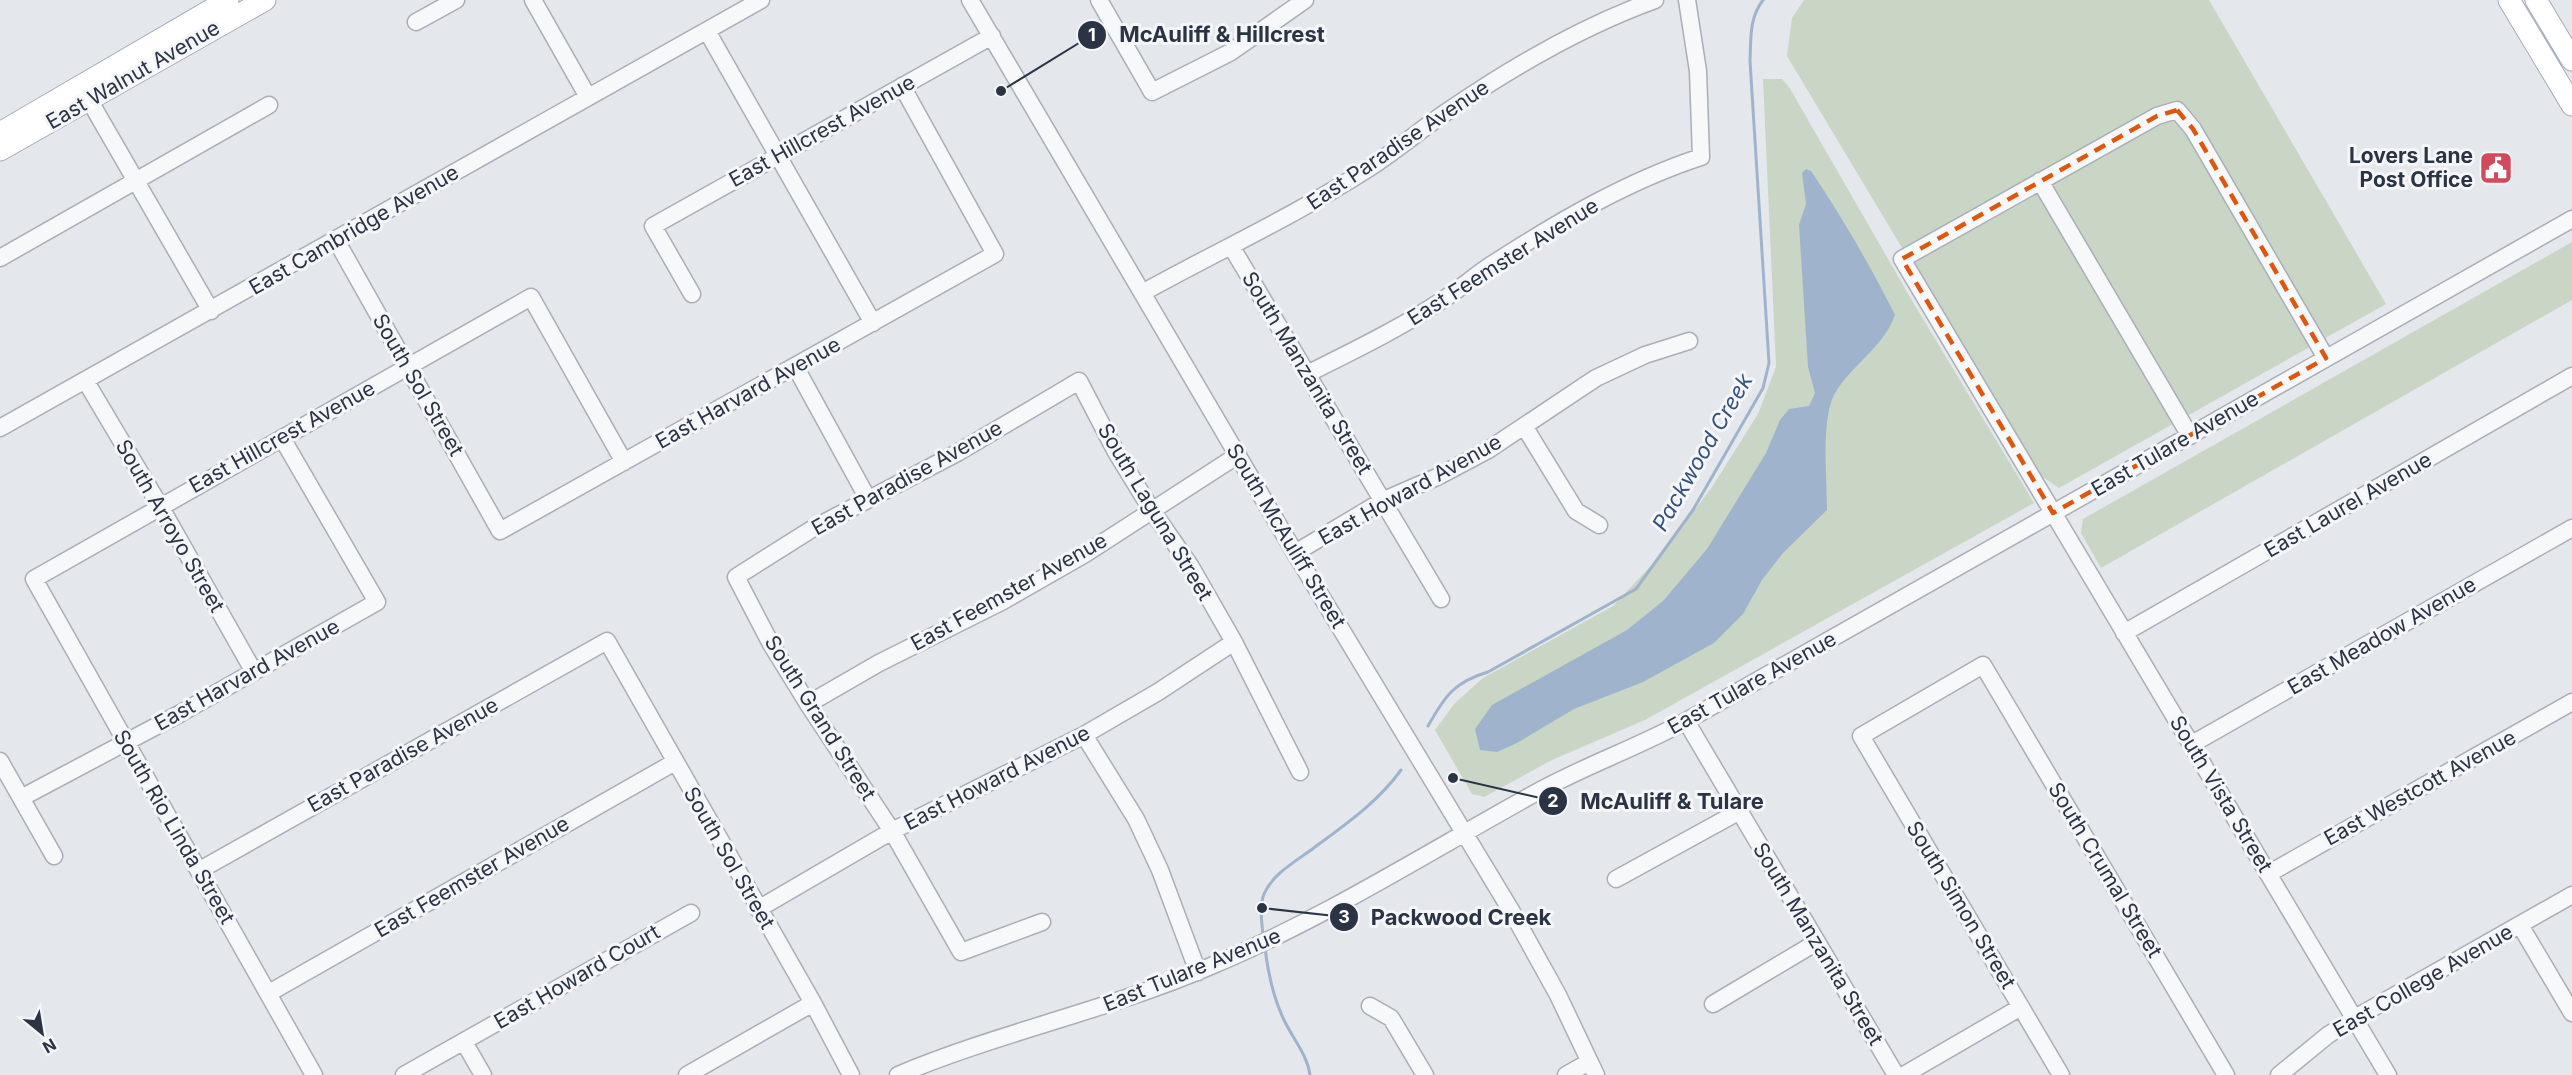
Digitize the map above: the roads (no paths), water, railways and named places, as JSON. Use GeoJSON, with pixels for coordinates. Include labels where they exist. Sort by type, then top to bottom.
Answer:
{"type":"FeatureCollection","features":[{"type":"Feature","properties":{"kind":"main road","name":"East Walnut Avenue"},"geometry":{"type":"LineString","coordinates":[[0,150],[228,0]]}},
{"type":"Feature","properties":{"kind":"main road"},"geometry":{"type":"LineString","coordinates":[[2509,0],[2572,105]]}},
{"type":"Feature","properties":{"kind":"main road"},"geometry":{"type":"LineString","coordinates":[[2536,0],[2572,60]]}},
{"type":"Feature","properties":{"kind":"main road","name":"East Walnut Avenue"},"geometry":{"type":"LineString","coordinates":[[0,133],[86,93],[250,3]]}},
{"type":"Feature","properties":{"kind":"street"},"geometry":{"type":"LineString","coordinates":[[416,22],[456,0]]}},
{"type":"Feature","properties":{"kind":"street"},"geometry":{"type":"LineString","coordinates":[[533,0],[588,97]]}},
{"type":"Feature","properties":{"kind":"street","name":"East Cambridge Avenue"},"geometry":{"type":"LineString","coordinates":[[0,428],[761,0]]}},
{"type":"Feature","properties":{"kind":"street","name":"South McAuliff Street"},"geometry":{"type":"LineString","coordinates":[[970,0],[1295,553],[1465,833],[1541,964],[1592,1068]]}},
{"type":"Feature","properties":{"kind":"street"},"geometry":{"type":"LineString","coordinates":[[1099,0],[1152,92],[1231,52],[1305,0]]}},
{"type":"Feature","properties":{"kind":"street","name":"East Paradise Avenue"},"geometry":{"type":"LineString","coordinates":[[1142,293],[1290,216],[1367,170],[1450,110],[1505,74],[1559,43],[1656,0]]}},
{"type":"Feature","properties":{"kind":"street","name":"East Feemster Avenue"},"geometry":{"type":"LineString","coordinates":[[1308,374],[1381,337],[1447,297],[1490,266],[1584,210],[1658,174],[1701,157],[1698,71],[1687,0]]}},
{"type":"Feature","properties":{"kind":"street"},"geometry":{"type":"LineString","coordinates":[[707,31],[873,323]]}},
{"type":"Feature","properties":{"kind":"street","name":"East Hillcrest Avenue"},"geometry":{"type":"LineString","coordinates":[[692,294],[653,226],[992,36]]}},
{"type":"Feature","properties":{"kind":"street","name":"East Harvard Avenue"},"geometry":{"type":"LineString","coordinates":[[500,531],[995,254],[902,86]]}},
{"type":"Feature","properties":{"kind":"street"},"geometry":{"type":"LineString","coordinates":[[86,93],[211,311]]}},
{"type":"Feature","properties":{"kind":"street"},"geometry":{"type":"LineString","coordinates":[[0,258],[269,105]]}},
{"type":"Feature","properties":{"kind":"street"},"geometry":{"type":"LineString","coordinates":[[2190,436],[2040,181],[2157,116],[2177,110],[2193,129],[2326,358]]}},
{"type":"Feature","properties":{"kind":"street","name":"South Vista Street"},"geometry":{"type":"LineString","coordinates":[[2040,181],[1902,259],[2388,1075]]}},
{"type":"Feature","properties":{"kind":"street","name":"East Tulare Avenue"},"geometry":{"type":"LineString","coordinates":[[898,1075],[985,1043],[1137,995],[1198,972],[1274,938],[1556,782],[1686,721],[2572,219]]}},
{"type":"Feature","properties":{"kind":"street","name":"South Sol Street"},"geometry":{"type":"LineString","coordinates":[[336,240],[500,531]]}},
{"type":"Feature","properties":{"kind":"street","name":"South Manzanita Street"},"geometry":{"type":"LineString","coordinates":[[1231,246],[1441,599]]}},
{"type":"Feature","properties":{"kind":"street","name":"East Hillcrest Avenue"},"geometry":{"type":"LineString","coordinates":[[34,579],[531,297],[624,462]]}},
{"type":"Feature","properties":{"kind":"street"},"geometry":{"type":"LineString","coordinates":[[1599,525],[1576,511],[1524,426],[1596,378],[1645,355],[1689,340]]}},
{"type":"Feature","properties":{"kind":"street"},"geometry":{"type":"LineString","coordinates":[[795,366],[868,500]]}},
{"type":"Feature","properties":{"kind":"street","name":"East Laurel Avenue"},"geometry":{"type":"LineString","coordinates":[[2124,633],[2572,376]]}},
{"type":"Feature","properties":{"kind":"street","name":"South Arroyo Street"},"geometry":{"type":"LineString","coordinates":[[85,380],[254,672]]}},
{"type":"Feature","properties":{"kind":"street","name":"East Paradise Avenue"},"geometry":{"type":"LineString","coordinates":[[736,577],[812,529],[957,453],[1079,381]]}},
{"type":"Feature","properties":{"kind":"street","name":"South Laguna Street"},"geometry":{"type":"LineString","coordinates":[[1079,381],[1116,452],[1151,509],[1191,567],[1234,642],[1300,772]]}},
{"type":"Feature","properties":{"kind":"street","name":"East Howard Avenue"},"geometry":{"type":"LineString","coordinates":[[1295,553],[1384,501],[1488,450],[1524,426]]}},
{"type":"Feature","properties":{"kind":"street","name":"East Harvard Avenue"},"geometry":{"type":"LineString","coordinates":[[21,798],[254,672],[377,602],[282,438]]}},
{"type":"Feature","properties":{"kind":"street","name":"East Feemster Avenue"},"geometry":{"type":"LineString","coordinates":[[808,704],[889,658],[1023,589],[1085,554],[1151,509],[1238,455]]}},
{"type":"Feature","properties":{"kind":"street","name":"East Meadow Avenue"},"geometry":{"type":"LineString","coordinates":[[2192,744],[2572,528]]}},
{"type":"Feature","properties":{"kind":"street","name":"South Grand Street"},"geometry":{"type":"LineString","coordinates":[[736,577],[771,644],[892,831],[961,951],[1042,922]]}},
{"type":"Feature","properties":{"kind":"street","name":"South Rio Linda Street"},"geometry":{"type":"LineString","coordinates":[[34,579],[314,1075]]}},
{"type":"Feature","properties":{"kind":"street","name":"East Paradise Avenue"},"geometry":{"type":"LineString","coordinates":[[200,870],[607,640]]}},
{"type":"Feature","properties":{"kind":"street","name":"South Sol Street"},"geometry":{"type":"LineString","coordinates":[[607,640],[813,1003],[850,1075]]}},
{"type":"Feature","properties":{"kind":"street","name":"East Howard Avenue"},"geometry":{"type":"LineString","coordinates":[[758,909],[892,831],[1084,735],[1158,692],[1234,642]]}},
{"type":"Feature","properties":{"kind":"street","name":"South Crumal Street"},"geometry":{"type":"LineString","coordinates":[[1861,736],[1983,665],[2226,1075]]}},
{"type":"Feature","properties":{"kind":"street","name":"East Westcott Avenue"},"geometry":{"type":"LineString","coordinates":[[2268,874],[2572,702]]}},
{"type":"Feature","properties":{"kind":"street","name":"South Manzanita Street"},"geometry":{"type":"LineString","coordinates":[[1686,721],[1896,1075]]}},
{"type":"Feature","properties":{"kind":"street"},"geometry":{"type":"LineString","coordinates":[[1084,735],[1136,819],[1155,860],[1198,972]]}},
{"type":"Feature","properties":{"kind":"street","name":"South Simon Street"},"geometry":{"type":"LineString","coordinates":[[1861,736],[2061,1075]]}},
{"type":"Feature","properties":{"kind":"street"},"geometry":{"type":"LineString","coordinates":[[0,761],[54,856]]}},
{"type":"Feature","properties":{"kind":"street","name":"East Feemster Avenue"},"geometry":{"type":"LineString","coordinates":[[268,993],[675,762]]}},
{"type":"Feature","properties":{"kind":"street"},"geometry":{"type":"LineString","coordinates":[[1616,879],[1740,811]]}},
{"type":"Feature","properties":{"kind":"street","name":"East College Avenue"},"geometry":{"type":"LineString","coordinates":[[2279,1075],[2328,1035],[2355,1018],[2572,895]]}},
{"type":"Feature","properties":{"kind":"street","name":"East Howard Court"},"geometry":{"type":"LineString","coordinates":[[464,1042],[691,913]]}},
{"type":"Feature","properties":{"kind":"street"},"geometry":{"type":"LineString","coordinates":[[2520,925],[2572,1013]]}},
{"type":"Feature","properties":{"kind":"street"},"geometry":{"type":"LineString","coordinates":[[1713,1004],[1817,942]]}},
{"type":"Feature","properties":{"kind":"street"},"geometry":{"type":"LineString","coordinates":[[687,1075],[813,1003]]}},
{"type":"Feature","properties":{"kind":"street"},"geometry":{"type":"LineString","coordinates":[[1370,1006],[1391,1018],[1425,1075]]}},
{"type":"Feature","properties":{"kind":"street"},"geometry":{"type":"LineString","coordinates":[[1904,1075],[2021,1007]]}},
{"type":"Feature","properties":{"kind":"street"},"geometry":{"type":"LineString","coordinates":[[404,1075],[464,1042],[483,1075]]}},
{"type":"Feature","properties":{"kind":"street"},"geometry":{"type":"LineString","coordinates":[[1566,1075],[1592,1068]]}},
{"type":"Feature","properties":{"kind":"water"},"geometry":{"type":"Polygon","coordinates":[[[1806,169],[1811,171],[1845,224],[1895,315],[1883,337],[1841,385],[1830,406],[1826,435],[1827,510],[1783,553],[1762,580],[1743,614],[1714,643],[1643,682],[1574,709],[1517,743],[1497,752],[1480,750],[1475,729],[1492,705],[1627,630],[1663,601],[1707,549],[1766,453],[1780,420],[1789,409],[1809,406],[1815,393],[1808,367],[1799,225],[1806,204],[1802,173],[1806,169]]]}},
{"type":"Feature","properties":{"kind":"waterway","name":"Packwood Creek"},"geometry":{"type":"LineString","coordinates":[[1428,726],[1445,698],[1467,680],[1488,672],[1636,589],[1693,510],[1763,388],[1769,363],[1750,61],[1753,21],[1763,0]]}},
{"type":"Feature","properties":{"kind":"waterway","name":"Packwood Creek"},"geometry":{"type":"LineString","coordinates":[[1263,936],[1262,899],[1268,886],[1286,868],[1361,812],[1401,770]]}},
{"type":"Feature","properties":{"kind":"waterway","name":"Packwood Creek"},"geometry":{"type":"LineString","coordinates":[[1265,948],[1269,976],[1277,1003],[1303,1053],[1310,1075]]}},
{"type":"Feature","properties":{"kind":"place","name":"McAuliff & Hillcrest"},"geometry":{"type":"Point","coordinates":[1001,91]}},
{"type":"Feature","properties":{"kind":"place","name":"Lovers Lane Post Office"},"geometry":{"type":"Point","coordinates":[2496,168]}},
{"type":"Feature","properties":{"kind":"place","name":"McAuliff & Tulare"},"geometry":{"type":"Point","coordinates":[1453,778]}},
{"type":"Feature","properties":{"kind":"place","name":"Packwood Creek"},"geometry":{"type":"Point","coordinates":[1262,908]}}]}
